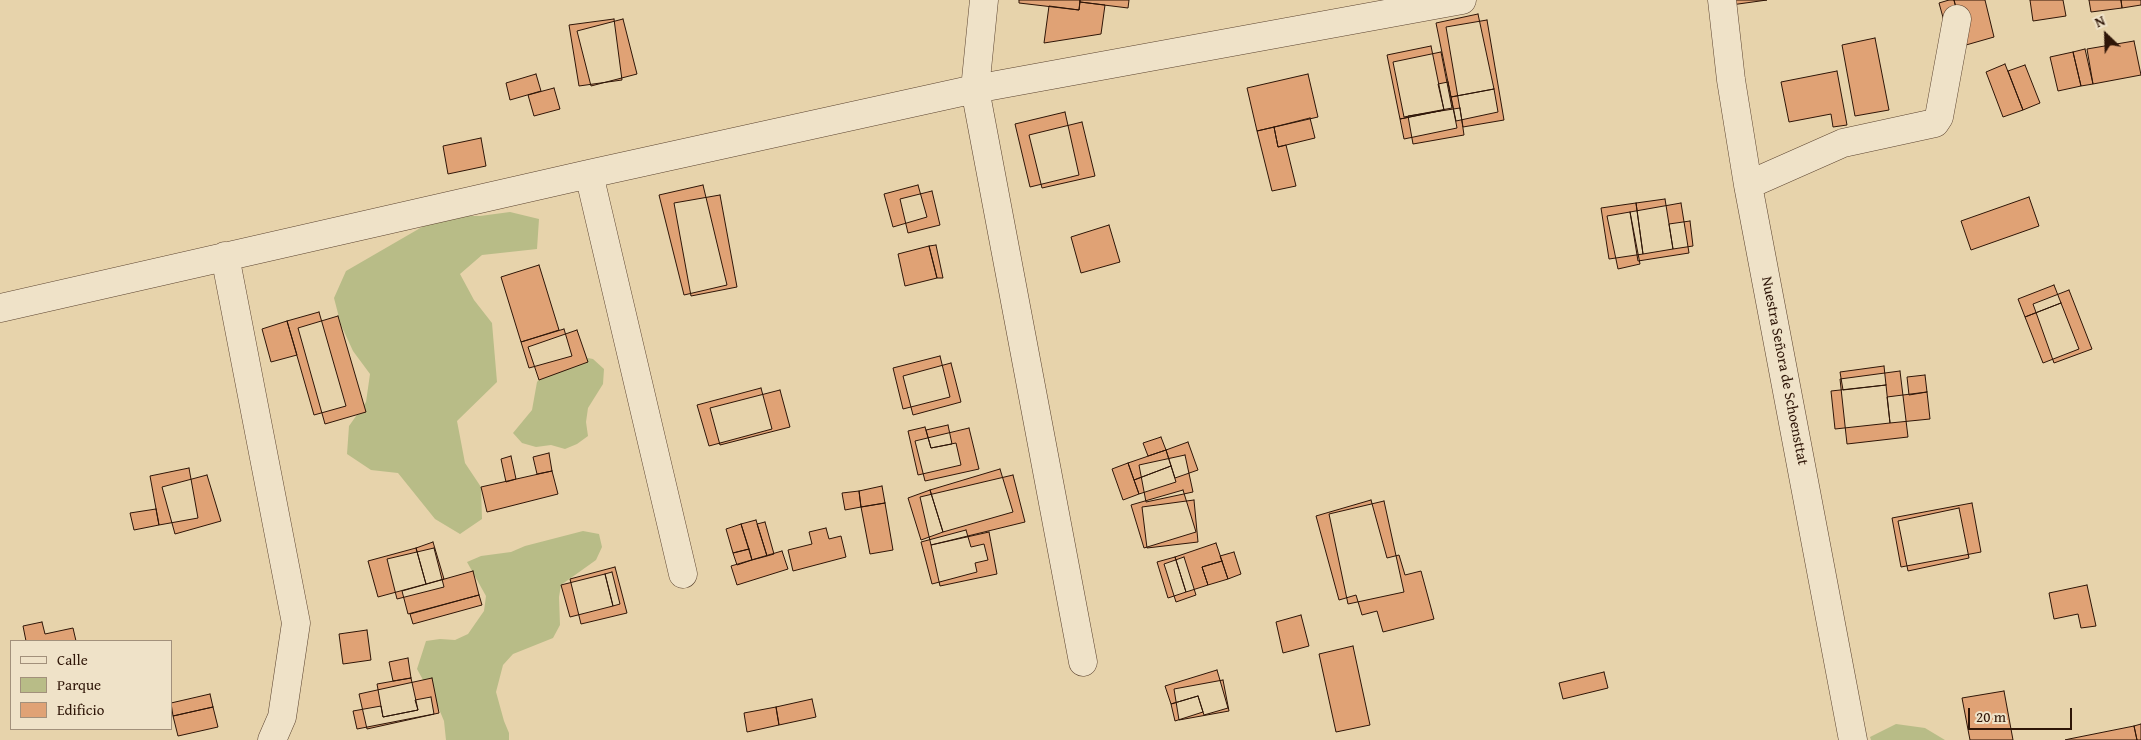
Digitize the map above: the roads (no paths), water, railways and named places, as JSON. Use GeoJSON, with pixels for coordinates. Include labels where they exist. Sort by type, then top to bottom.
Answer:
{"type":"FeatureCollection","features":[{"type":"Feature","properties":{"kind":"street"},"geometry":{"type":"LineString","coordinates":[[984,0],[975,89],[1083,662]]}},
{"type":"Feature","properties":{"kind":"street"},"geometry":{"type":"LineString","coordinates":[[0,308],[589,174],[975,89],[1462,0]]}},
{"type":"Feature","properties":{"kind":"street","name":"Nuestra Señora de Schoensttat"},"geometry":{"type":"LineString","coordinates":[[1722,0],[1731,80],[1748,185],[1853,740]]}},
{"type":"Feature","properties":{"kind":"street"},"geometry":{"type":"LineString","coordinates":[[1748,185],[1844,143],[1935,122],[1939,117],[1957,19]]}},
{"type":"Feature","properties":{"kind":"street"},"geometry":{"type":"LineString","coordinates":[[589,174],[683,574]]}},
{"type":"Feature","properties":{"kind":"street"},"geometry":{"type":"LineString","coordinates":[[225,256],[296,623],[282,717],[272,740]]}}]}
